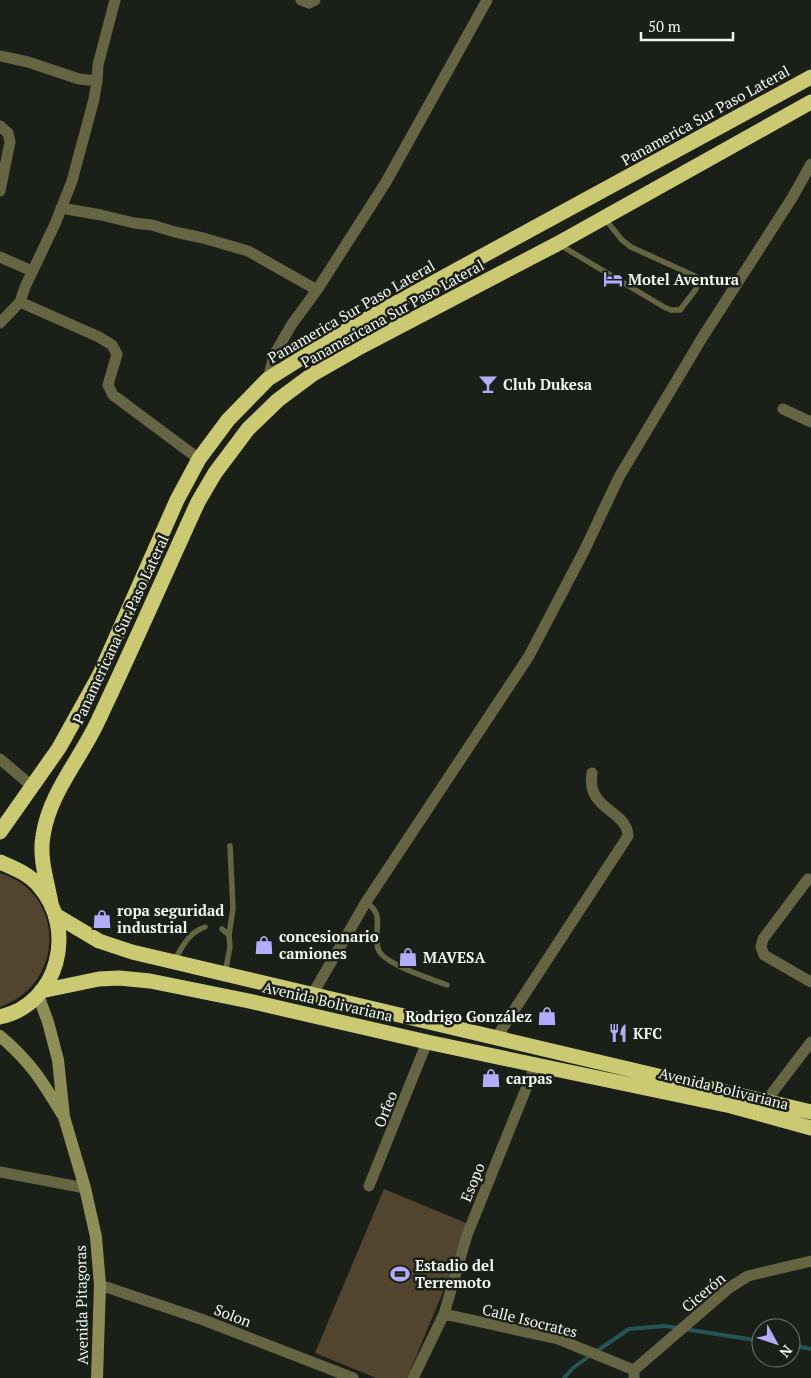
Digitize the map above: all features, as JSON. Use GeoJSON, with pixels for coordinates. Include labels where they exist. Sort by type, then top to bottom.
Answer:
{"type":"FeatureCollection","features":[{"type":"Feature","properties":{"kind":"highway","name":"Panamerica Sur Paso Lateral"},"geometry":{"type":"LineString","coordinates":[[0,832],[59,748],[99,676],[177,500],[199,459],[228,420],[268,379],[341,333],[811,77]]}},
{"type":"Feature","properties":{"kind":"highway","name":"Panamericana Sur Paso Lateral"},"geometry":{"type":"LineString","coordinates":[[39,993],[50,978],[58,959],[60,938],[42,859],[42,837],[48,815],[57,794],[96,725],[198,502],[215,473],[248,429],[278,400],[313,374],[557,244],[811,102]]}},
{"type":"Feature","properties":{"kind":"highway"},"geometry":{"type":"LineString","coordinates":[[0,862],[20,871],[38,885],[54,910]]}},
{"type":"Feature","properties":{"kind":"highway","name":"Avenida Bolivariana"},"geometry":{"type":"LineString","coordinates":[[54,910],[84,934],[113,947],[172,963],[811,1112]]}},
{"type":"Feature","properties":{"kind":"highway","name":"Avenida Bolivariana"},"geometry":{"type":"LineString","coordinates":[[39,993],[99,979],[119,978],[150,981],[731,1106],[811,1128]]}},
{"type":"Feature","properties":{"kind":"highway"},"geometry":{"type":"LineString","coordinates":[[0,1016],[23,1007],[39,993]]}},
{"type":"Feature","properties":{"kind":"main road","name":"Avenida Pitagoras"},"geometry":{"type":"LineString","coordinates":[[39,993],[58,1060],[64,1117],[85,1188],[96,1237],[100,1285],[97,1378]]}},
{"type":"Feature","properties":{"kind":"main road","name":"Avenida Pitagoras"},"geometry":{"type":"LineString","coordinates":[[0,1036],[24,1057],[37,1073],[64,1117]]}},
{"type":"Feature","properties":{"kind":"street"},"geometry":{"type":"LineString","coordinates":[[0,323],[20,302],[61,208],[79,156],[97,81],[98,65],[115,0]]}},
{"type":"Feature","properties":{"kind":"street"},"geometry":{"type":"LineString","coordinates":[[301,0],[309,3],[315,0]]}},
{"type":"Feature","properties":{"kind":"street"},"geometry":{"type":"LineString","coordinates":[[268,379],[274,356],[292,324],[317,290],[386,182],[487,0]]}},
{"type":"Feature","properties":{"kind":"street"},"geometry":{"type":"LineString","coordinates":[[0,56],[97,81]]}},
{"type":"Feature","properties":{"kind":"street"},"geometry":{"type":"LineString","coordinates":[[0,126],[8,133],[10,142],[0,191]]}},
{"type":"Feature","properties":{"kind":"street"},"geometry":{"type":"LineString","coordinates":[[312,995],[366,902],[529,656],[585,549],[619,477],[702,338],[792,198],[811,164]]}},
{"type":"Feature","properties":{"kind":"street"},"geometry":{"type":"LineString","coordinates":[[61,208],[152,225],[248,251],[317,290]]}},
{"type":"Feature","properties":{"kind":"street"},"geometry":{"type":"LineString","coordinates":[[0,257],[32,271]]}},
{"type":"Feature","properties":{"kind":"street"},"geometry":{"type":"LineString","coordinates":[[20,302],[100,337],[112,345],[117,354],[108,385],[113,395],[199,459]]}},
{"type":"Feature","properties":{"kind":"street"},"geometry":{"type":"LineString","coordinates":[[783,409],[811,422]]}},
{"type":"Feature","properties":{"kind":"street"},"geometry":{"type":"LineString","coordinates":[[0,759],[33,787]]}},
{"type":"Feature","properties":{"kind":"street"},"geometry":{"type":"LineString","coordinates":[[496,1038],[628,836],[628,830],[624,822],[596,799],[590,782],[592,773]]}},
{"type":"Feature","properties":{"kind":"street"},"geometry":{"type":"LineString","coordinates":[[808,879],[763,939],[761,947],[764,955],[811,982]]}},
{"type":"Feature","properties":{"kind":"street","name":"Orfeo"},"geometry":{"type":"LineString","coordinates":[[369,1186],[427,1042]]}},
{"type":"Feature","properties":{"kind":"street"},"geometry":{"type":"LineString","coordinates":[[766,1101],[811,1042]]}},
{"type":"Feature","properties":{"kind":"street","name":"Esopo"},"geometry":{"type":"LineString","coordinates":[[414,1378],[444,1314],[467,1235],[536,1064]]}},
{"type":"Feature","properties":{"kind":"street"},"geometry":{"type":"LineString","coordinates":[[0,1172],[85,1188]]}},
{"type":"Feature","properties":{"kind":"street","name":"Cicerón"},"geometry":{"type":"LineString","coordinates":[[634,1374],[729,1288],[748,1276],[811,1261]]}},
{"type":"Feature","properties":{"kind":"street","name":"Solon"},"geometry":{"type":"LineString","coordinates":[[100,1285],[201,1319],[353,1378]]}},
{"type":"Feature","properties":{"kind":"street","name":"Calle Isocrates"},"geometry":{"type":"LineString","coordinates":[[444,1314],[558,1339],[634,1374]]}},
{"type":"Feature","properties":{"kind":"lane"},"geometry":{"type":"LineString","coordinates":[[557,244],[664,308],[680,310],[700,282],[697,277],[632,247],[622,240],[604,217]]}},
{"type":"Feature","properties":{"kind":"lane"},"geometry":{"type":"LineString","coordinates":[[224,975],[230,947],[229,935],[233,908],[230,846]]}},
{"type":"Feature","properties":{"kind":"lane"},"geometry":{"type":"LineString","coordinates":[[366,902],[375,908],[378,916],[376,932],[378,950],[388,961],[447,985]]}},
{"type":"Feature","properties":{"kind":"lane"},"geometry":{"type":"LineString","coordinates":[[172,963],[188,937],[205,927]]}},
{"type":"Feature","properties":{"kind":"lane"},"geometry":{"type":"LineString","coordinates":[[222,929],[229,935]]}},
{"type":"Feature","properties":{"kind":"shaded area"},"geometry":{"type":"Polygon","coordinates":[[[0,873],[22,884],[37,899],[47,918],[50,939],[46,960],[37,980],[21,996],[0,1007],[0,873]]]}},
{"type":"Feature","properties":{"kind":"shaded area","name":"Estadio del Terremoto"},"geometry":{"type":"Polygon","coordinates":[[[384,1189],[471,1225],[407,1378],[376,1378],[315,1353],[384,1189]]]}},
{"type":"Feature","properties":{"kind":"waterway"},"geometry":{"type":"LineString","coordinates":[[597,1351],[629,1329],[665,1326],[751,1339]]}},
{"type":"Feature","properties":{"kind":"waterway"},"geometry":{"type":"LineString","coordinates":[[801,1347],[811,1349]]}},
{"type":"Feature","properties":{"kind":"waterway"},"geometry":{"type":"LineString","coordinates":[[564,1378],[573,1368],[591,1355]]}},
{"type":"Feature","properties":{"kind":"place","name":"Motel Aventura"},"geometry":{"type":"Point","coordinates":[613,279]}},
{"type":"Feature","properties":{"kind":"place","name":"Club Dukesa"},"geometry":{"type":"Point","coordinates":[488,384]}},
{"type":"Feature","properties":{"kind":"place","name":"ropa seguridad industrial"},"geometry":{"type":"Point","coordinates":[102,919]}},
{"type":"Feature","properties":{"kind":"place","name":"concesionario camiones"},"geometry":{"type":"Point","coordinates":[264,945]}},
{"type":"Feature","properties":{"kind":"place","name":"MAVESA"},"geometry":{"type":"Point","coordinates":[408,957]}},
{"type":"Feature","properties":{"kind":"place","name":"Rodrigo González"},"geometry":{"type":"Point","coordinates":[547,1016]}},
{"type":"Feature","properties":{"kind":"place","name":"KFC"},"geometry":{"type":"Point","coordinates":[618,1033]}},
{"type":"Feature","properties":{"kind":"place","name":"carpas"},"geometry":{"type":"Point","coordinates":[491,1078]}},
{"type":"Feature","properties":{"kind":"place","name":"Estadio del Terremoto"},"geometry":{"type":"Point","coordinates":[400,1274]}}]}
